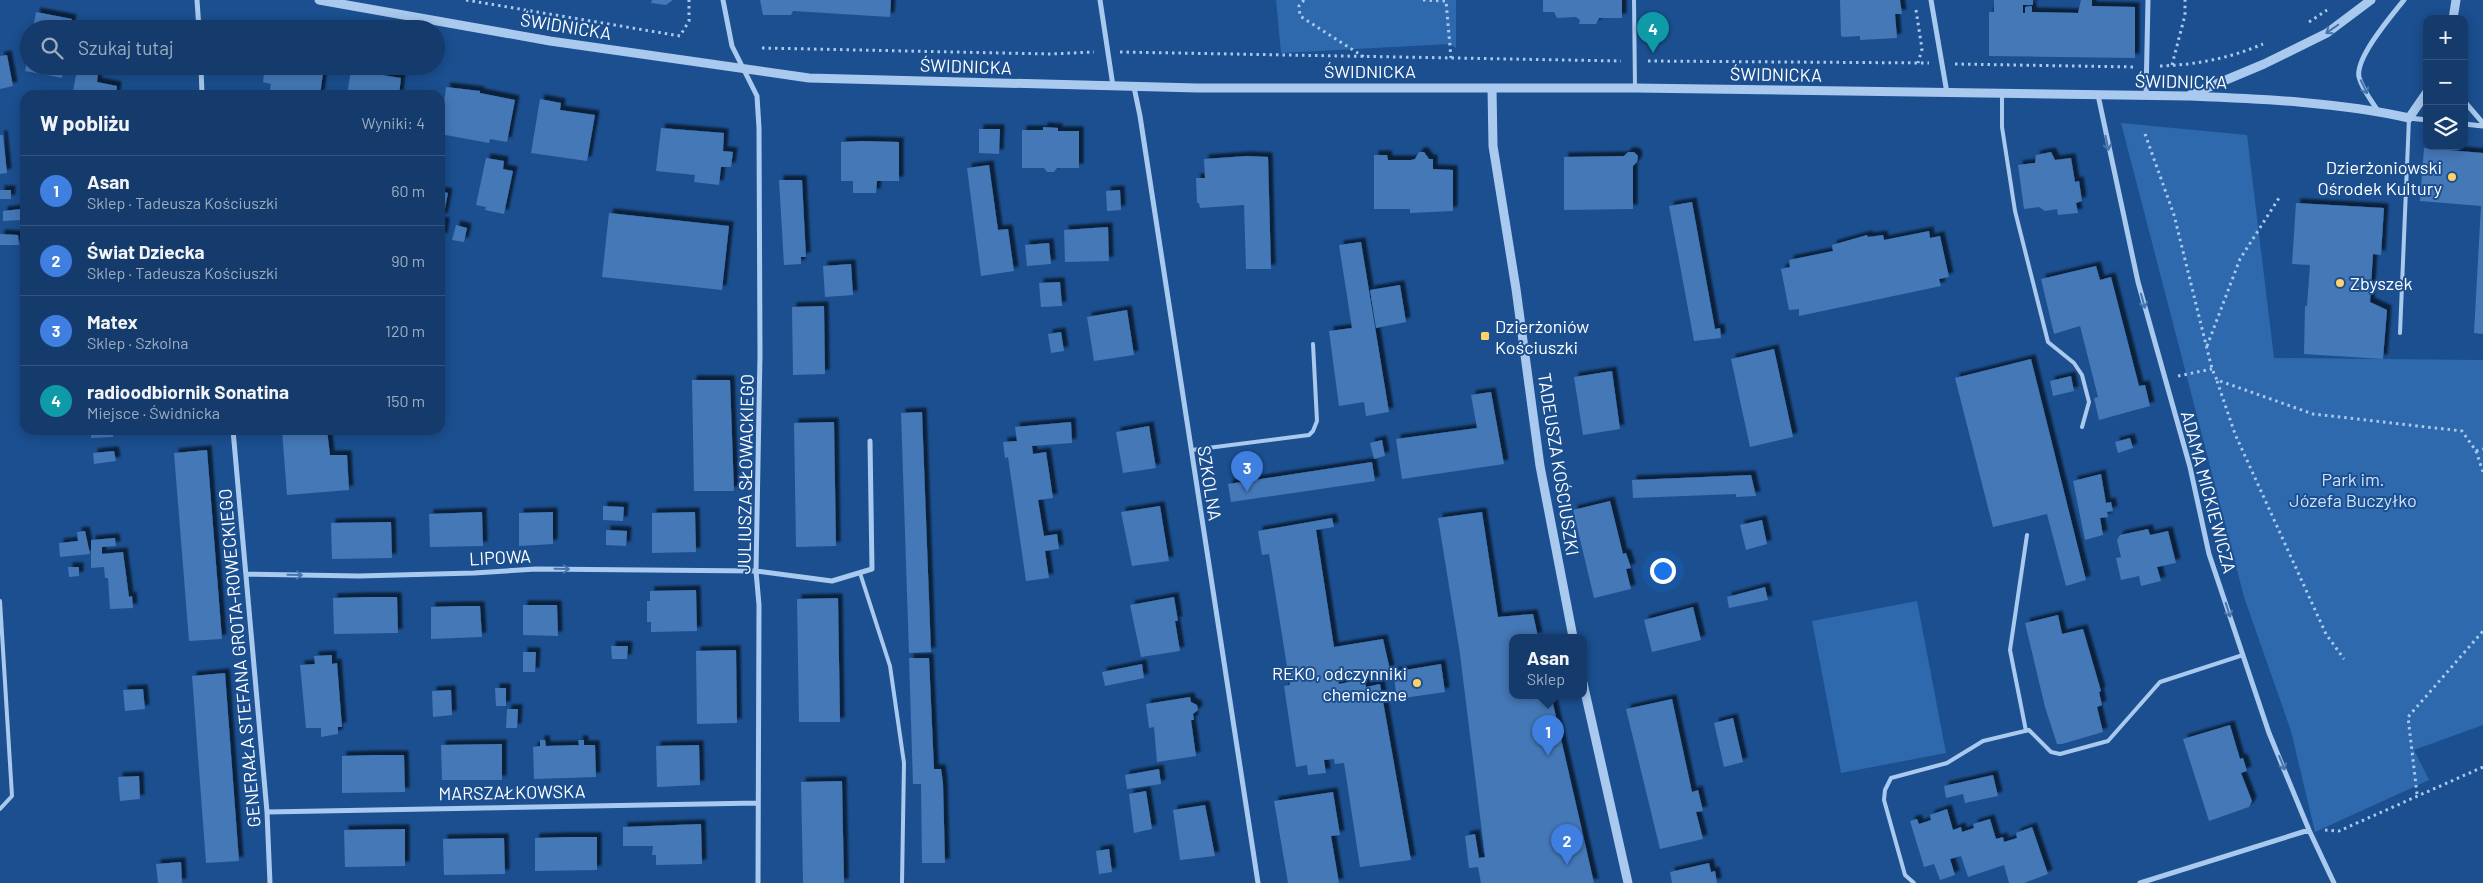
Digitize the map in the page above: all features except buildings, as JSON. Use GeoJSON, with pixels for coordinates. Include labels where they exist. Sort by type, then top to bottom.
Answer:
{"type":"FeatureCollection","features":[{"type":"Feature","properties":{"kind":"street"},"geometry":{"type":"LineString","coordinates":[[197,0],[198,20]]}},
{"type":"Feature","properties":{"kind":"street","name":"ŚWIDNICKA"},"geometry":{"type":"LineString","coordinates":[[319,0],[432,20]]}},
{"type":"Feature","properties":{"kind":"street","name":"JULIUSZA SŁOWACKIEGO"},"geometry":{"type":"LineString","coordinates":[[723,0],[732,46],[757,96],[759,128],[760,355],[756,572],[759,605],[758,883]]}},
{"type":"Feature","properties":{"kind":"street"},"geometry":{"type":"LineString","coordinates":[[1100,0],[1113,86]]}},
{"type":"Feature","properties":{"kind":"street"},"geometry":{"type":"LineString","coordinates":[[1931,0],[1947,93]]}},
{"type":"Feature","properties":{"kind":"street"},"geometry":{"type":"LineString","coordinates":[[2146,96],[2148,0]]}},
{"type":"Feature","properties":{"kind":"street"},"geometry":{"type":"LineString","coordinates":[[2188,96],[2264,64],[2327,33],[2371,0]]}},
{"type":"Feature","properties":{"kind":"street"},"geometry":{"type":"LineString","coordinates":[[2378,111],[2363,88],[2358,74],[2363,60],[2375,39],[2404,0]]}},
{"type":"Feature","properties":{"kind":"street"},"geometry":{"type":"LineString","coordinates":[[2454,15],[2456,0]]}},
{"type":"Feature","properties":{"kind":"street","name":"ŚWIDNICKA"},"geometry":{"type":"LineString","coordinates":[[445,22],[550,41],[810,78],[1134,87],[1636,88],[2188,96],[2239,98],[2378,111],[2423,120]]}},
{"type":"Feature","properties":{"kind":"street"},"geometry":{"type":"LineString","coordinates":[[201,75],[202,90]]}},
{"type":"Feature","properties":{"kind":"street","name":"SZKOLNA"},"geometry":{"type":"LineString","coordinates":[[1134,87],[1258,883]]}},
{"type":"Feature","properties":{"kind":"street","name":"TADEUSZA KOŚCIUSZKI"},"geometry":{"type":"LineString","coordinates":[[1492,88],[1493,146],[1516,289],[1540,466],[1572,634]]}},
{"type":"Feature","properties":{"kind":"street","name":"ADAMA MICKIEWICZA"},"geometry":{"type":"LineString","coordinates":[[2098,95],[2138,282],[2190,467],[2209,554],[2269,733],[2309,830],[2334,883]]}},
{"type":"Feature","properties":{"kind":"street"},"geometry":{"type":"LineString","coordinates":[[2409,118],[2423,98]]}},
{"type":"Feature","properties":{"kind":"street"},"geometry":{"type":"LineString","coordinates":[[2468,105],[2483,124]]}},
{"type":"Feature","properties":{"kind":"street"},"geometry":{"type":"LineString","coordinates":[[2468,124],[2483,124]]}},
{"type":"Feature","properties":{"kind":"street","name":"GENERAŁA STEFANA GROTA-ROWECKIEGO"},"geometry":{"type":"LineString","coordinates":[[233,435],[267,812],[270,883]]}},
{"type":"Feature","properties":{"kind":"street"},"geometry":{"type":"LineString","coordinates":[[860,573],[872,569],[870,441]]}},
{"type":"Feature","properties":{"kind":"street","name":"LIPOWA"},"geometry":{"type":"LineString","coordinates":[[246,574],[359,576],[474,573],[536,569],[756,572],[832,581],[860,573]]}},
{"type":"Feature","properties":{"kind":"street"},"geometry":{"type":"LineString","coordinates":[[1587,699],[1628,883]]}},
{"type":"Feature","properties":{"kind":"street","name":"MARSZAŁKOWSKA"},"geometry":{"type":"LineString","coordinates":[[267,812],[594,804],[758,803]]}},
{"type":"Feature","properties":{"kind":"street"},"geometry":{"type":"LineString","coordinates":[[2140,883],[2309,830]]}},
{"type":"Feature","properties":{"kind":"lane"},"geometry":{"type":"LineString","coordinates":[[1634,0],[1636,88]]}},
{"type":"Feature","properties":{"kind":"lane"},"geometry":{"type":"LineString","coordinates":[[2002,94],[2002,127],[2015,211],[2048,342],[2074,363],[2082,375],[2089,402],[2082,427]]}},
{"type":"Feature","properties":{"kind":"lane"},"geometry":{"type":"LineString","coordinates":[[2400,332],[2409,118]]}},
{"type":"Feature","properties":{"kind":"lane"},"geometry":{"type":"LineString","coordinates":[[1192,450],[1309,435],[1314,431],[1317,421],[1313,344]]}},
{"type":"Feature","properties":{"kind":"lane"},"geometry":{"type":"LineString","coordinates":[[2026,731],[2010,650],[2027,535]]}},
{"type":"Feature","properties":{"kind":"lane"},"geometry":{"type":"LineString","coordinates":[[860,573],[890,666],[904,763],[902,883]]}},
{"type":"Feature","properties":{"kind":"lane"},"geometry":{"type":"LineString","coordinates":[[0,601],[12,796],[0,809]]}},
{"type":"Feature","properties":{"kind":"lane"},"geometry":{"type":"LineString","coordinates":[[1914,883],[1905,875],[1884,800],[1885,790],[1891,778],[1947,763],[1983,741],[2029,730],[2051,752],[2060,754],[2108,741],[2160,682],[2243,655]]}},
{"type":"Feature","properties":{"kind":"path"},"geometry":{"type":"LineString","coordinates":[[466,0],[680,36],[689,21],[688,0]]}},
{"type":"Feature","properties":{"kind":"path"},"geometry":{"type":"LineString","coordinates":[[1304,0],[1299,6],[1300,16],[1365,57]]}},
{"type":"Feature","properties":{"kind":"path"},"geometry":{"type":"LineString","coordinates":[[1423,0],[1446,0],[1451,58]]}},
{"type":"Feature","properties":{"kind":"path"},"geometry":{"type":"LineString","coordinates":[[1914,0],[1922,49],[1918,63]]}},
{"type":"Feature","properties":{"kind":"path"},"geometry":{"type":"LineString","coordinates":[[2172,66],[2185,15],[2185,0]]}},
{"type":"Feature","properties":{"kind":"path"},"geometry":{"type":"LineString","coordinates":[[2302,26],[2332,8]]}},
{"type":"Feature","properties":{"kind":"path"},"geometry":{"type":"LineString","coordinates":[[2161,66],[2189,65],[2234,55],[2269,42]]}},
{"type":"Feature","properties":{"kind":"path"},"geometry":{"type":"LineString","coordinates":[[762,48],[1041,54],[1093,52]]}},
{"type":"Feature","properties":{"kind":"path"},"geometry":{"type":"LineString","coordinates":[[1127,52],[1627,61]]}},
{"type":"Feature","properties":{"kind":"path"},"geometry":{"type":"LineString","coordinates":[[1645,61],[1924,63]]}},
{"type":"Feature","properties":{"kind":"path"},"geometry":{"type":"LineString","coordinates":[[1954,64],[2138,67]]}},
{"type":"Feature","properties":{"kind":"path"},"geometry":{"type":"LineString","coordinates":[[2145,134],[2174,215],[2212,369],[2235,434],[2326,634],[2344,659]]}},
{"type":"Feature","properties":{"kind":"path"},"geometry":{"type":"LineString","coordinates":[[2206,347],[2240,259],[2279,198]]}},
{"type":"Feature","properties":{"kind":"path"},"geometry":{"type":"LineString","coordinates":[[2165,379],[2212,369]]}},
{"type":"Feature","properties":{"kind":"path"},"geometry":{"type":"LineString","coordinates":[[2217,380],[2313,414],[2462,431],[2476,451],[2483,472]]}},
{"type":"Feature","properties":{"kind":"path"},"geometry":{"type":"LineString","coordinates":[[2476,451],[2483,448]]}},
{"type":"Feature","properties":{"kind":"path"},"geometry":{"type":"LineString","coordinates":[[2417,794],[2408,717],[2483,631]]}},
{"type":"Feature","properties":{"kind":"path"},"geometry":{"type":"LineString","coordinates":[[2309,830],[2339,831],[2417,794],[2483,767]]}},
{"type":"Feature","properties":{"kind":"green space"},"geometry":{"type":"Polygon","coordinates":[[[1276,0],[1456,0],[1456,48],[1449,44],[1281,53],[1276,0]]]}},
{"type":"Feature","properties":{"kind":"green space","name":"Park im. Józefa Buczyłko"},"geometry":{"type":"Polygon","coordinates":[[[2121,123],[2247,135],[2274,358],[2483,360],[2483,725],[2414,750],[2429,780],[2315,832],[2291,731],[2244,597],[2121,123]]]}},
{"type":"Feature","properties":{"kind":"green space"},"geometry":{"type":"Polygon","coordinates":[[[1917,601],[1946,753],[1841,773],[1812,621],[1917,601]]]}},
{"type":"Feature","properties":{"kind":"place","name":"radioodbiornik Sonatina"},"geometry":{"type":"Point","coordinates":[1653,53]}},
{"type":"Feature","properties":{"kind":"place","name":"Dzierżoniowski Ośrodek Kultury"},"geometry":{"type":"Point","coordinates":[2452,177]}},
{"type":"Feature","properties":{"kind":"place","name":"Zbyszek"},"geometry":{"type":"Point","coordinates":[2340,283]}},
{"type":"Feature","properties":{"kind":"place","name":"Dzierżoniów Kościuszki"},"geometry":{"type":"Point","coordinates":[1485,336]}},
{"type":"Feature","properties":{"kind":"place","name":"Matex"},"geometry":{"type":"Point","coordinates":[1247,492]}},
{"type":"Feature","properties":{"kind":"place","name":"REKO, odczynniki chemiczne"},"geometry":{"type":"Point","coordinates":[1417,683]}},
{"type":"Feature","properties":{"kind":"place","name":"Asan"},"geometry":{"type":"Point","coordinates":[1548,756]}},
{"type":"Feature","properties":{"kind":"place","name":"Świat Dziecka"},"geometry":{"type":"Point","coordinates":[1567,865]}}]}
